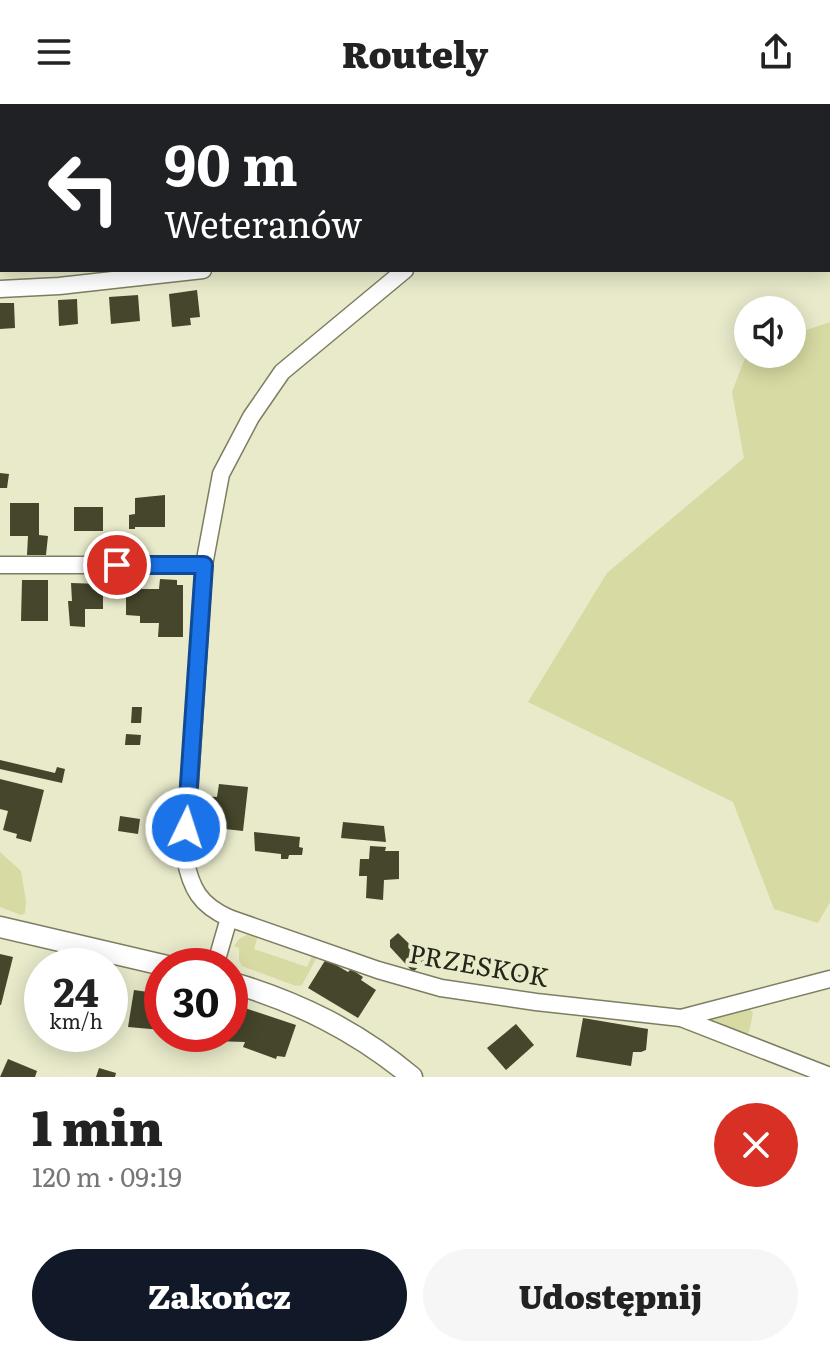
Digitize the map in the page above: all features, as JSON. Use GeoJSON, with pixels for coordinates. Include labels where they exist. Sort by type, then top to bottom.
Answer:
{"type":"FeatureCollection","features":[{"type":"Feature","properties":{"kind":"street"},"geometry":{"type":"LineString","coordinates":[[0,289],[59,286],[185,272]]}},
{"type":"Feature","properties":{"kind":"street","name":"PRZESKOK"},"geometry":{"type":"LineString","coordinates":[[403,272],[282,372],[221,474],[204,565],[185,858],[189,881],[212,910],[378,970],[441,988],[681,1018],[830,1076]]}},
{"type":"Feature","properties":{"kind":"street"},"geometry":{"type":"LineString","coordinates":[[0,565],[204,565]]}},
{"type":"Feature","properties":{"kind":"street"},"geometry":{"type":"LineString","coordinates":[[220,948],[229,918]]}},
{"type":"Feature","properties":{"kind":"street"},"geometry":{"type":"LineString","coordinates":[[0,927],[144,961]]}},
{"type":"Feature","properties":{"kind":"street","name":"PRZESKOK"},"geometry":{"type":"LineString","coordinates":[[681,1018],[830,979]]}},
{"type":"Feature","properties":{"kind":"street"},"geometry":{"type":"LineString","coordinates":[[248,988],[320,1015],[367,1042],[412,1077]]}},
{"type":"Feature","properties":{"kind":"green space"},"geometry":{"type":"Polygon","coordinates":[[[830,322],[830,902],[818,923],[774,909],[733,802],[528,702],[607,573],[744,458],[732,392],[741,368],[806,368],[806,330],[830,322]]]}},
{"type":"Feature","properties":{"kind":"green space"},"geometry":{"type":"Polygon","coordinates":[[[0,852],[21,871],[26,901],[25,913],[21,915],[0,907],[0,852]]]}},
{"type":"Feature","properties":{"kind":"green space"},"geometry":{"type":"Polygon","coordinates":[[[250,933],[258,935],[254,949],[307,967],[312,956],[317,957],[302,985],[296,986],[248,968],[248,948],[234,946],[250,933]]]}},
{"type":"Feature","properties":{"kind":"green space"},"geometry":{"type":"Polygon","coordinates":[[[749,1008],[753,1013],[749,1032],[745,1035],[709,1023],[708,1020],[749,1008]]]}},
{"type":"Feature","properties":{"kind":"building"},"geometry":{"type":"Polygon","coordinates":[[[197,290],[200,317],[190,318],[191,325],[172,327],[169,294],[197,290]]]}},
{"type":"Feature","properties":{"kind":"building"},"geometry":{"type":"Polygon","coordinates":[[[138,295],[140,321],[111,324],[109,297],[138,295]]]}},
{"type":"Feature","properties":{"kind":"building"},"geometry":{"type":"Polygon","coordinates":[[[77,299],[78,324],[59,326],[58,300],[77,299]]]}},
{"type":"Feature","properties":{"kind":"building"},"geometry":{"type":"Polygon","coordinates":[[[0,303],[14,303],[15,328],[0,329],[0,303]]]}},
{"type":"Feature","properties":{"kind":"building"},"geometry":{"type":"Polygon","coordinates":[[[0,473],[9,474],[7,488],[0,488],[0,473]]]}},
{"type":"Feature","properties":{"kind":"building"},"geometry":{"type":"Polygon","coordinates":[[[165,495],[165,527],[129,529],[129,515],[135,514],[135,498],[165,495]]]}},
{"type":"Feature","properties":{"kind":"building"},"geometry":{"type":"Polygon","coordinates":[[[10,503],[39,503],[39,535],[48,536],[46,555],[27,555],[28,536],[10,536],[10,503]]]}},
{"type":"Feature","properties":{"kind":"building"},"geometry":{"type":"Polygon","coordinates":[[[74,507],[103,507],[103,531],[74,531],[74,507]]]}},
{"type":"Feature","properties":{"kind":"building"},"geometry":{"type":"Polygon","coordinates":[[[160,579],[177,580],[177,585],[183,585],[183,637],[158,637],[159,623],[140,623],[140,616],[126,615],[126,589],[136,590],[136,583],[142,583],[142,589],[159,589],[160,579]]]}},
{"type":"Feature","properties":{"kind":"building"},"geometry":{"type":"Polygon","coordinates":[[[22,580],[48,580],[48,621],[21,621],[22,580]]]}},
{"type":"Feature","properties":{"kind":"building"},"geometry":{"type":"Polygon","coordinates":[[[71,583],[103,584],[103,609],[85,609],[85,627],[70,626],[68,601],[72,601],[71,583]]]}},
{"type":"Feature","properties":{"kind":"building"},"geometry":{"type":"Polygon","coordinates":[[[132,707],[142,707],[141,723],[131,723],[132,707]]]}},
{"type":"Feature","properties":{"kind":"building"},"geometry":{"type":"Polygon","coordinates":[[[126,734],[141,735],[140,745],[125,745],[126,734]]]}},
{"type":"Feature","properties":{"kind":"building"},"geometry":{"type":"Polygon","coordinates":[[[0,760],[55,773],[57,767],[65,769],[62,783],[0,769],[0,760]]]}},
{"type":"Feature","properties":{"kind":"building"},"geometry":{"type":"Polygon","coordinates":[[[0,779],[44,790],[31,842],[3,830],[8,811],[0,809],[0,779]]]}},
{"type":"Feature","properties":{"kind":"building"},"geometry":{"type":"Polygon","coordinates":[[[219,784],[248,787],[243,831],[216,828],[214,845],[197,843],[202,796],[217,797],[219,784]]]}},
{"type":"Feature","properties":{"kind":"building"},"geometry":{"type":"Polygon","coordinates":[[[120,816],[140,819],[138,834],[118,831],[120,816]]]}},
{"type":"Feature","properties":{"kind":"building"},"geometry":{"type":"Polygon","coordinates":[[[343,822],[384,826],[386,842],[341,838],[343,822]]]}},
{"type":"Feature","properties":{"kind":"building"},"geometry":{"type":"Polygon","coordinates":[[[254,832],[300,837],[302,855],[289,855],[288,859],[281,859],[281,854],[255,851],[254,832]]]}},
{"type":"Feature","properties":{"kind":"building"},"geometry":{"type":"Polygon","coordinates":[[[370,846],[399,851],[399,879],[384,880],[383,900],[366,898],[367,876],[359,876],[360,859],[369,859],[370,846]]]}},
{"type":"Feature","properties":{"kind":"building"},"geometry":{"type":"Polygon","coordinates":[[[398,933],[426,960],[413,972],[390,947],[390,940],[398,933]]]}},
{"type":"Feature","properties":{"kind":"building"},"geometry":{"type":"Polygon","coordinates":[[[0,954],[13,957],[1,1005],[0,1005],[0,954]]]}},
{"type":"Feature","properties":{"kind":"building"},"geometry":{"type":"Polygon","coordinates":[[[326,959],[348,972],[351,969],[376,990],[358,1018],[308,988],[326,959]]]}},
{"type":"Feature","properties":{"kind":"building"},"geometry":{"type":"Polygon","coordinates":[[[509,972],[523,976],[521,984],[507,981],[509,972]]]}},
{"type":"Feature","properties":{"kind":"building"},"geometry":{"type":"Polygon","coordinates":[[[134,990],[144,991],[144,1028],[128,1027],[134,990]]]}},
{"type":"Feature","properties":{"kind":"building"},"geometry":{"type":"Polygon","coordinates":[[[248,1009],[296,1025],[285,1057],[277,1056],[276,1059],[248,1049],[248,1009]]]}},
{"type":"Feature","properties":{"kind":"building"},"geometry":{"type":"Polygon","coordinates":[[[583,1018],[648,1029],[646,1050],[633,1052],[631,1066],[576,1057],[583,1018]]]}},
{"type":"Feature","properties":{"kind":"building"},"geometry":{"type":"Polygon","coordinates":[[[516,1024],[534,1045],[506,1070],[487,1048],[516,1024]]]}},
{"type":"Feature","properties":{"kind":"building"},"geometry":{"type":"Polygon","coordinates":[[[8,1059],[37,1071],[35,1077],[0,1077],[8,1059]]]}},
{"type":"Feature","properties":{"kind":"building"},"geometry":{"type":"Polygon","coordinates":[[[99,1068],[116,1073],[115,1077],[96,1077],[99,1068]]]}},
{"type":"Feature","properties":{"kind":"route"},"geometry":{"type":"LineString","coordinates":[[117,565],[204,565],[186,828]]}}]}
